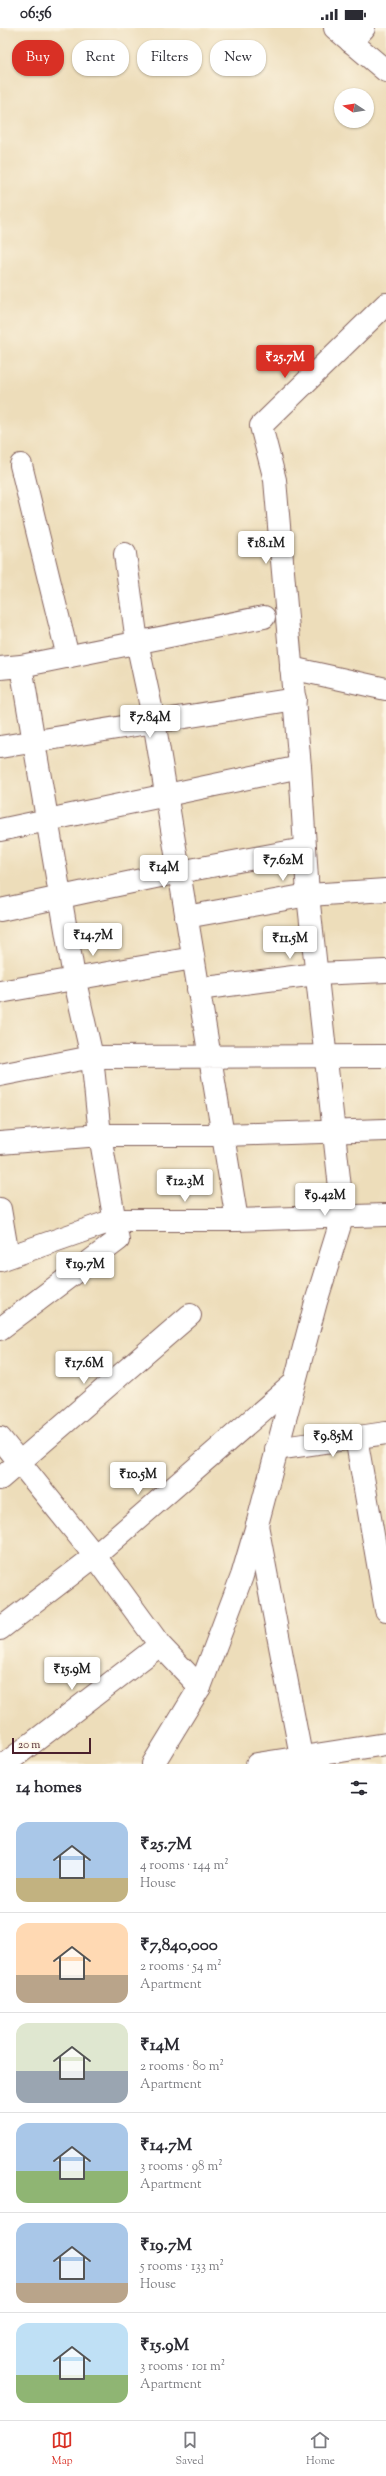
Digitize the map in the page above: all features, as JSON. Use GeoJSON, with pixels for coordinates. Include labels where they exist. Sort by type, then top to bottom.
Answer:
{"type":"FeatureCollection","features":[{"type":"Feature","properties":{"kind":"street"},"geometry":{"type":"LineString","coordinates":[[350,33],[386,71]]}},
{"type":"Feature","properties":{"kind":"street"},"geometry":{"type":"LineString","coordinates":[[153,1764],[200,1687],[242,1576],[257,1525],[293,1384],[343,1215],[308,895],[295,699],[290,658],[275,480],[261,426],[386,304]]}},
{"type":"Feature","properties":{"kind":"street"},"geometry":{"type":"LineString","coordinates":[[21,465],[68,657]]}},
{"type":"Feature","properties":{"kind":"street"},"geometry":{"type":"LineString","coordinates":[[126,554],[137,642],[154,721],[236,1220]]}},
{"type":"Feature","properties":{"kind":"street"},"geometry":{"type":"LineString","coordinates":[[0,668],[21,666],[68,657],[264,617]]}},
{"type":"Feature","properties":{"kind":"street"},"geometry":{"type":"LineString","coordinates":[[290,658],[386,689]]}},
{"type":"Feature","properties":{"kind":"street"},"geometry":{"type":"LineString","coordinates":[[0,1329],[118,1240],[100,1135],[92,1057],[74,977],[21,666]]}},
{"type":"Feature","properties":{"kind":"street"},"geometry":{"type":"LineString","coordinates":[[0,747],[295,699]]}},
{"type":"Feature","properties":{"kind":"street"},"geometry":{"type":"LineString","coordinates":[[0,830],[300,767]]}},
{"type":"Feature","properties":{"kind":"street"},"geometry":{"type":"LineString","coordinates":[[0,910],[179,872],[304,849]]}},
{"type":"Feature","properties":{"kind":"street"},"geometry":{"type":"LineString","coordinates":[[186,917],[308,895],[386,890]]}},
{"type":"Feature","properties":{"kind":"street"},"geometry":{"type":"LineString","coordinates":[[0,992],[74,977],[193,958]]}},
{"type":"Feature","properties":{"kind":"street"},"geometry":{"type":"LineString","coordinates":[[198,989],[316,974],[386,971]]}},
{"type":"Feature","properties":{"kind":"street"},"geometry":{"type":"LineString","coordinates":[[0,1075],[92,1057],[386,1056]]}},
{"type":"Feature","properties":{"kind":"street"},"geometry":{"type":"LineString","coordinates":[[0,1143],[100,1135],[223,1135],[333,1130],[386,1130]]}},
{"type":"Feature","properties":{"kind":"street"},"geometry":{"type":"LineString","coordinates":[[0,1209],[4,1258],[114,1220],[236,1220],[386,1214]]}},
{"type":"Feature","properties":{"kind":"street"},"geometry":{"type":"LineString","coordinates":[[0,1479],[190,1316]]}},
{"type":"Feature","properties":{"kind":"street"},"geometry":{"type":"LineString","coordinates":[[0,1629],[95,1556],[293,1384]]}},
{"type":"Feature","properties":{"kind":"street"},"geometry":{"type":"LineString","coordinates":[[276,1449],[386,1433]]}},
{"type":"Feature","properties":{"kind":"street"},"geometry":{"type":"LineString","coordinates":[[356,1437],[386,1610]]}},
{"type":"Feature","properties":{"kind":"street"},"geometry":{"type":"LineString","coordinates":[[0,1438],[19,1464],[95,1556],[160,1645],[200,1687]]}},
{"type":"Feature","properties":{"kind":"street"},"geometry":{"type":"LineString","coordinates":[[257,1525],[301,1756]]}},
{"type":"Feature","properties":{"kind":"street"},"geometry":{"type":"LineString","coordinates":[[5,1764],[160,1645]]}},
{"type":"Feature","properties":{"kind":"street"},"geometry":{"type":"LineString","coordinates":[[257,1764],[301,1756],[360,1756],[386,1744]]}}]}
